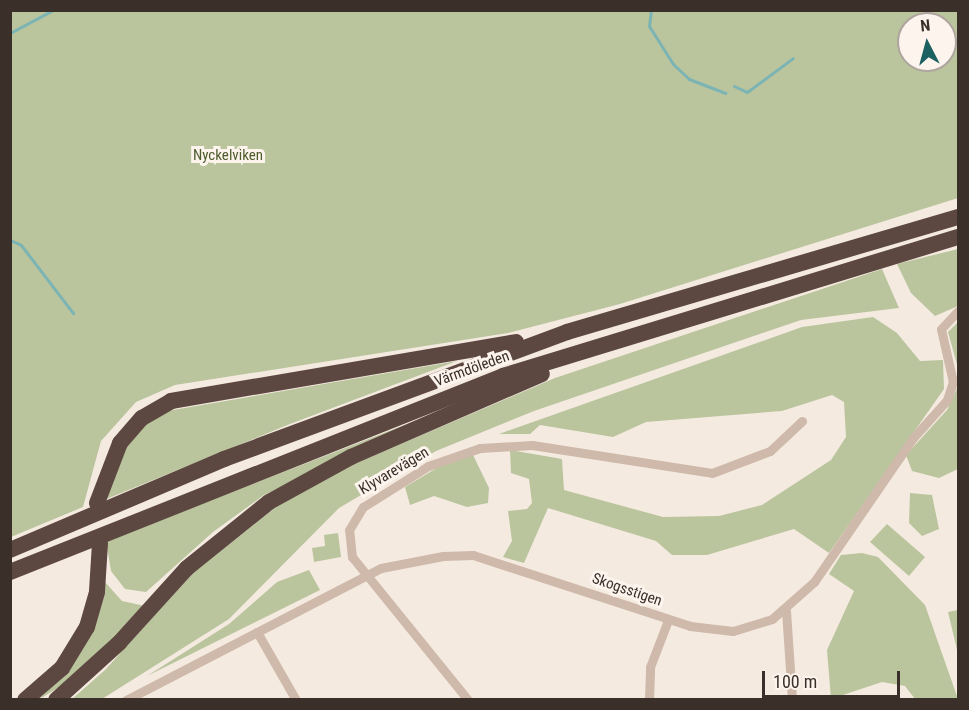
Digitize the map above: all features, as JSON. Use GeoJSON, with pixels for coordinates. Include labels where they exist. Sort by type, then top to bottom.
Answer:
{"type":"FeatureCollection","features":[{"type":"Feature","properties":{"kind":"highway","name":"Värmdöleden"},"geometry":{"type":"LineString","coordinates":[[10,550],[224,459],[567,332],[958,217]]}},
{"type":"Feature","properties":{"kind":"highway","name":"Värmdöleden"},"geometry":{"type":"LineString","coordinates":[[10,572],[503,376],[958,237]]}},
{"type":"Feature","properties":{"kind":"highway"},"geometry":{"type":"LineString","coordinates":[[97,503],[105,471],[123,438],[142,418],[171,401],[567,332]]}},
{"type":"Feature","properties":{"kind":"highway"},"geometry":{"type":"LineString","coordinates":[[56,699],[119,643],[187,568],[269,502],[351,457],[606,346]]}},
{"type":"Feature","properties":{"kind":"highway"},"geometry":{"type":"LineString","coordinates":[[25,699],[62,668],[87,627],[97,591],[99,543]]}},
{"type":"Feature","properties":{"kind":"street","name":"Skogsstigen"},"geometry":{"type":"LineString","coordinates":[[126,699],[364,576],[401,563],[473,555],[668,620],[732,631],[786,611],[821,573],[913,438],[946,400],[953,382],[941,328],[958,311]]}},
{"type":"Feature","properties":{"kind":"street","name":"Klyvarevägen"},"geometry":{"type":"LineString","coordinates":[[468,699],[364,576],[349,546],[356,514],[445,458],[480,447],[532,445],[712,473],[770,452],[802,421]]}},
{"type":"Feature","properties":{"kind":"street"},"geometry":{"type":"LineString","coordinates":[[786,611],[792,699]]}},
{"type":"Feature","properties":{"kind":"street"},"geometry":{"type":"LineString","coordinates":[[649,699],[650,667],[668,620]]}},
{"type":"Feature","properties":{"kind":"street"},"geometry":{"type":"LineString","coordinates":[[257,632],[296,699]]}},
{"type":"Feature","properties":{"kind":"green space","name":"Nyckelviken"},"geometry":{"type":"Polygon","coordinates":[[[10,11],[958,11],[958,198],[620,304],[508,333],[175,385],[136,402],[101,441],[83,507],[11,537],[10,11]]]}},
{"type":"Feature","properties":{"kind":"green space"},"geometry":{"type":"Polygon","coordinates":[[[958,249],[958,306],[935,316],[911,293],[897,264],[958,249]]]}},
{"type":"Feature","properties":{"kind":"green space"},"geometry":{"type":"Polygon","coordinates":[[[882,269],[899,308],[801,320],[534,411],[436,451],[339,508],[229,619],[102,699],[71,700],[105,670],[193,573],[276,507],[338,471],[555,378],[882,269]]]}},
{"type":"Feature","properties":{"kind":"green space"},"geometry":{"type":"Polygon","coordinates":[[[873,317],[897,333],[920,361],[943,360],[944,389],[829,553],[794,529],[707,555],[672,555],[656,541],[548,508],[524,563],[503,557],[512,541],[508,511],[527,509],[532,503],[529,479],[511,473],[510,450],[562,459],[564,490],[663,517],[719,516],[762,505],[831,460],[846,437],[844,402],[832,395],[782,411],[646,422],[613,437],[540,425],[530,434],[499,434],[802,327],[873,317]]]}},
{"type":"Feature","properties":{"kind":"green space"},"geometry":{"type":"Polygon","coordinates":[[[958,322],[958,368],[948,332],[958,322]]]}},
{"type":"Feature","properties":{"kind":"green space"},"geometry":{"type":"Polygon","coordinates":[[[457,361],[290,424],[104,500],[120,455],[143,427],[167,411],[457,361]]]}},
{"type":"Feature","properties":{"kind":"green space"},"geometry":{"type":"Polygon","coordinates":[[[958,386],[958,469],[939,478],[912,471],[906,455],[947,410],[958,386]]]}},
{"type":"Feature","properties":{"kind":"green space"},"geometry":{"type":"Polygon","coordinates":[[[438,412],[264,495],[213,532],[146,592],[125,589],[111,571],[106,541],[438,412]]]}},
{"type":"Feature","properties":{"kind":"green space"},"geometry":{"type":"Polygon","coordinates":[[[473,455],[489,488],[488,503],[467,507],[434,496],[410,505],[405,487],[445,463],[473,455]]]}},
{"type":"Feature","properties":{"kind":"green space"},"geometry":{"type":"Polygon","coordinates":[[[910,493],[932,495],[939,529],[922,536],[909,523],[910,493]]]}},
{"type":"Feature","properties":{"kind":"green space"},"geometry":{"type":"Polygon","coordinates":[[[887,524],[925,557],[909,576],[870,542],[887,524]]]}},
{"type":"Feature","properties":{"kind":"green space"},"geometry":{"type":"Polygon","coordinates":[[[338,533],[341,557],[314,562],[312,548],[325,546],[324,535],[338,533]]]}},
{"type":"Feature","properties":{"kind":"green space"},"geometry":{"type":"Polygon","coordinates":[[[862,553],[878,557],[925,605],[958,699],[915,699],[905,686],[882,682],[831,699],[827,650],[854,591],[829,574],[841,555],[862,553]]]}},
{"type":"Feature","properties":{"kind":"green space"},"geometry":{"type":"Polygon","coordinates":[[[309,570],[320,590],[147,676],[229,624],[277,582],[309,570]]]}},
{"type":"Feature","properties":{"kind":"green space"},"geometry":{"type":"Polygon","coordinates":[[[105,582],[122,601],[145,606],[79,675],[38,700],[62,677],[105,582]]]}},
{"type":"Feature","properties":{"kind":"green space"},"geometry":{"type":"Polygon","coordinates":[[[958,610],[958,654],[948,612],[958,610]]]}},
{"type":"Feature","properties":{"kind":"waterway"},"geometry":{"type":"LineString","coordinates":[[10,33],[53,10]]}},
{"type":"Feature","properties":{"kind":"waterway"},"geometry":{"type":"LineString","coordinates":[[651,10],[649,26],[673,64],[689,79],[725,93]]}},
{"type":"Feature","properties":{"kind":"waterway"},"geometry":{"type":"LineString","coordinates":[[734,86],[747,92],[793,58]]}},
{"type":"Feature","properties":{"kind":"waterway"},"geometry":{"type":"LineString","coordinates":[[10,240],[21,245],[73,313]]}}]}
